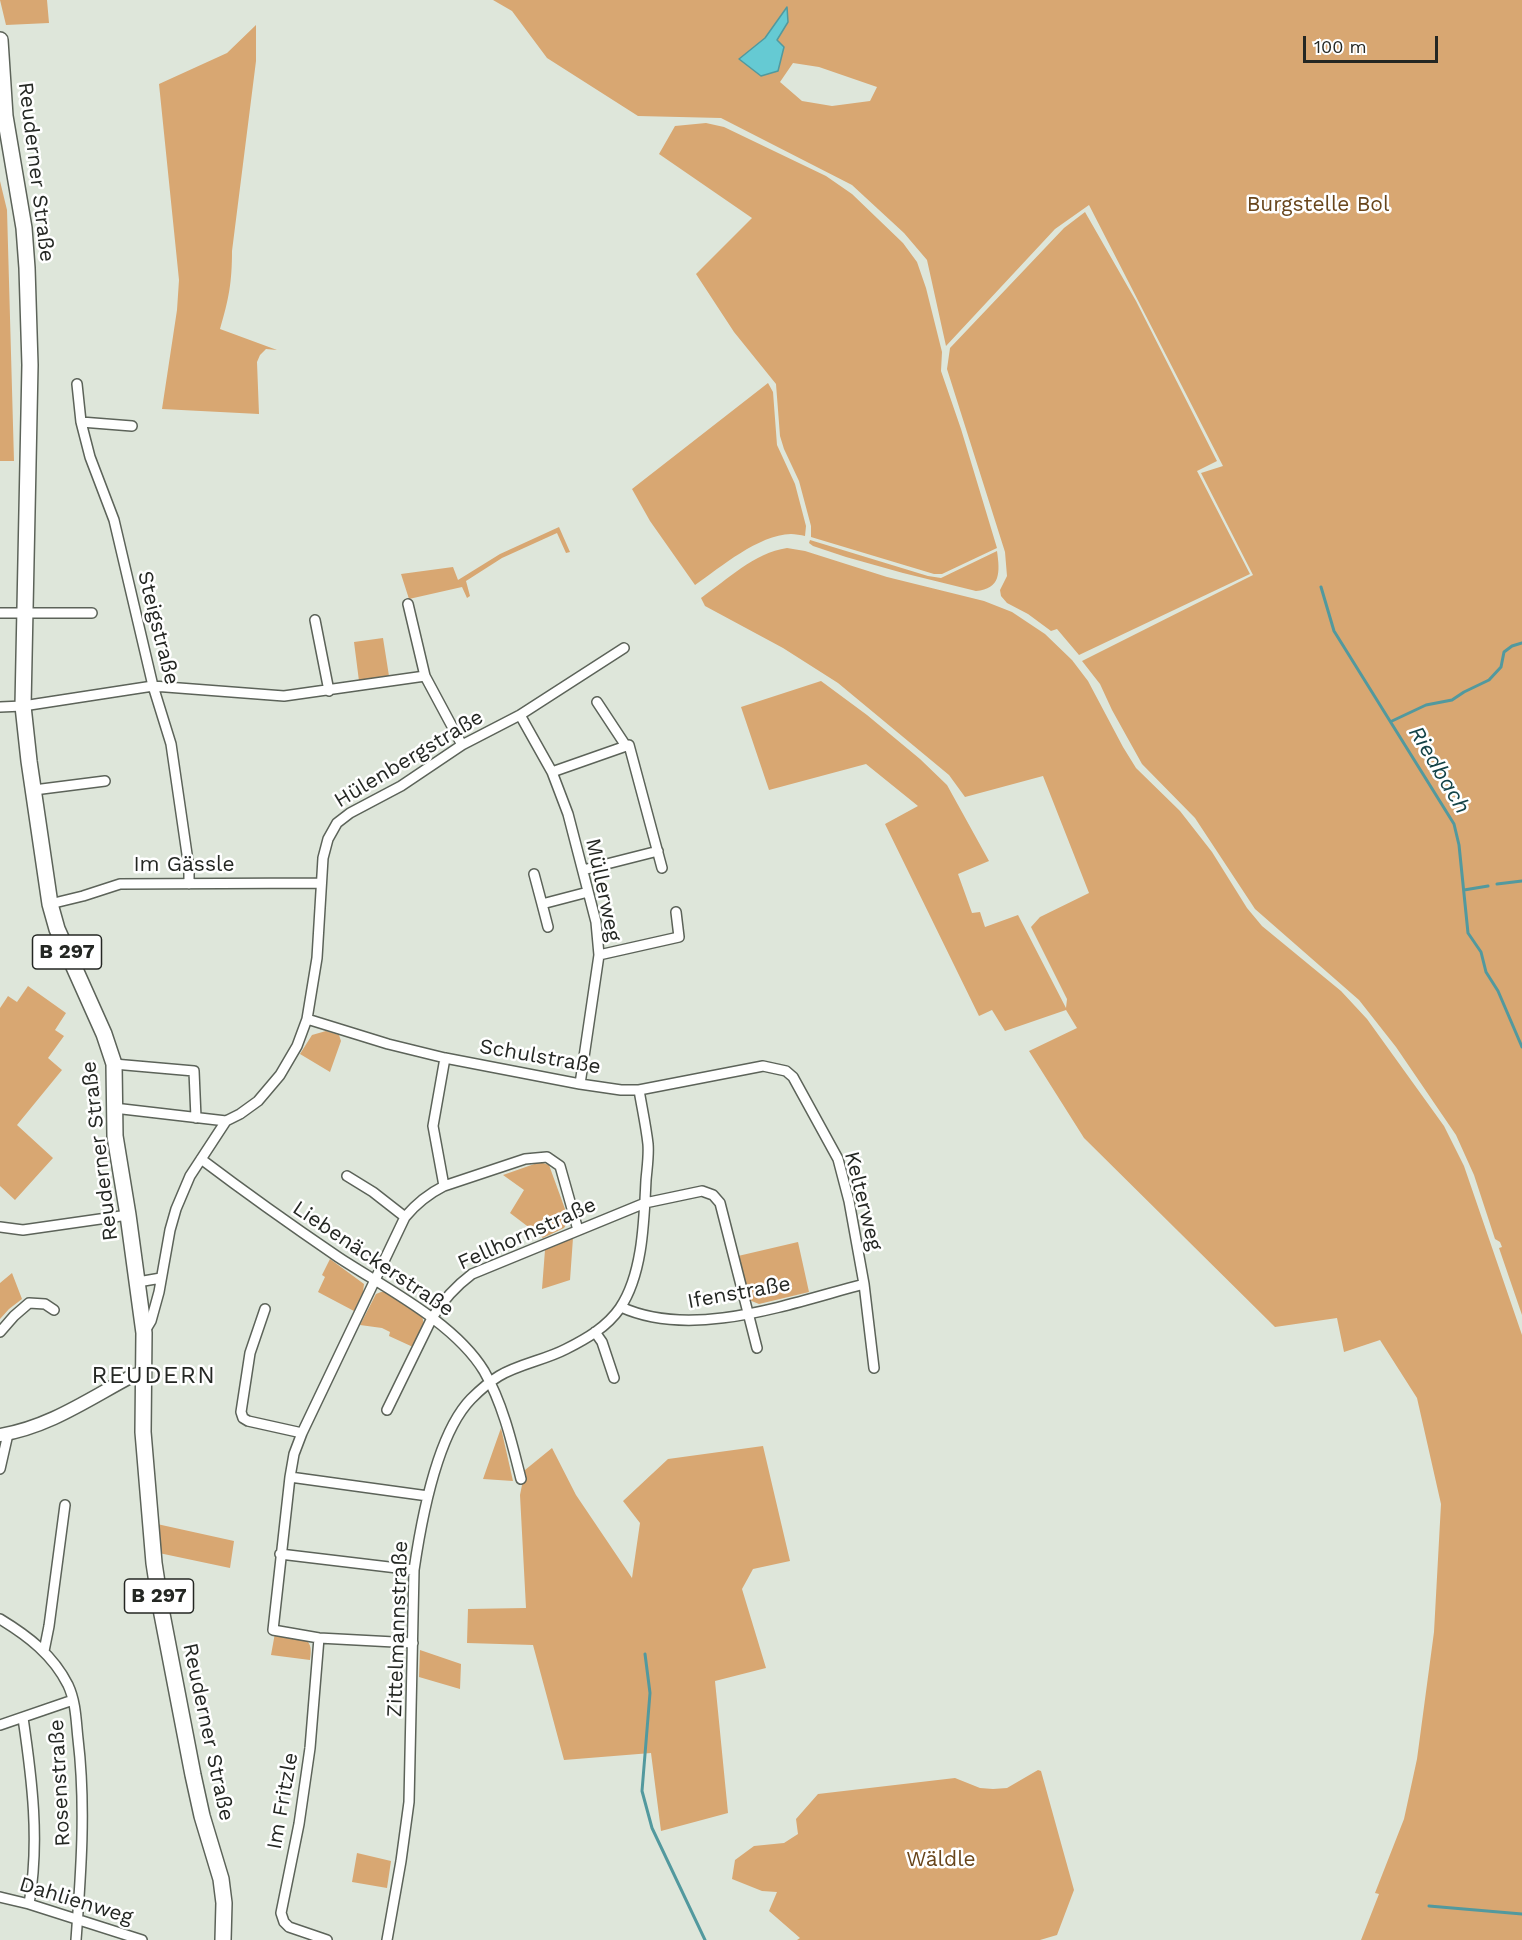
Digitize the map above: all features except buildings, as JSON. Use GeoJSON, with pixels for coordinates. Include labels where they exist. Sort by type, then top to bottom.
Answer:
{"type":"FeatureCollection","features":[{"type":"Feature","properties":{"kind":"main road","name":"Reuderner Straße"},"geometry":{"type":"LineString","coordinates":[[0,40],[5,116],[24,228],[27,268],[30,365],[23,706],[50,904],[57,929],[105,1034],[114,1064],[116,1136],[144,1333],[143,1432],[154,1563],[193,1775],[202,1816],[221,1879],[224,1904],[223,1940]]}},
{"type":"Feature","properties":{"kind":"street","name":"Steigstraße"},"geometry":{"type":"LineString","coordinates":[[77,384],[81,422],[90,457],[114,520],[153,686],[171,744],[189,868],[189,884]]}},
{"type":"Feature","properties":{"kind":"street"},"geometry":{"type":"LineString","coordinates":[[81,422],[132,426]]}},
{"type":"Feature","properties":{"kind":"street"},"geometry":{"type":"LineString","coordinates":[[408,604],[425,676],[462,745]]}},
{"type":"Feature","properties":{"kind":"street"},"geometry":{"type":"LineString","coordinates":[[0,614],[92,613]]}},
{"type":"Feature","properties":{"kind":"street"},"geometry":{"type":"LineString","coordinates":[[315,620],[329,691]]}},
{"type":"Feature","properties":{"kind":"street","name":"Hülenbergstraße"},"geometry":{"type":"LineString","coordinates":[[144,1333],[151,1322],[176,1209],[190,1176],[226,1121],[258,1101],[275,1082],[297,1046],[307,1019],[317,958],[323,858],[328,839],[337,823],[350,813],[401,786],[462,745],[520,715],[624,648]]}},
{"type":"Feature","properties":{"kind":"street"},"geometry":{"type":"LineString","coordinates":[[0,707],[23,706],[153,686],[284,696],[425,676]]}},
{"type":"Feature","properties":{"kind":"street"},"geometry":{"type":"LineString","coordinates":[[597,702],[626,746],[629,745],[662,868]]}},
{"type":"Feature","properties":{"kind":"street","name":"Müllerweg"},"geometry":{"type":"LineString","coordinates":[[520,715],[552,772],[568,814],[596,922],[599,955],[580,1084]]}},
{"type":"Feature","properties":{"kind":"street"},"geometry":{"type":"LineString","coordinates":[[552,772],[626,746]]}},
{"type":"Feature","properties":{"kind":"street"},"geometry":{"type":"LineString","coordinates":[[34,790],[105,781]]}},
{"type":"Feature","properties":{"kind":"street"},"geometry":{"type":"LineString","coordinates":[[583,870],[658,851]]}},
{"type":"Feature","properties":{"kind":"street"},"geometry":{"type":"LineString","coordinates":[[534,874],[548,927]]}},
{"type":"Feature","properties":{"kind":"street","name":"Im Gässle"},"geometry":{"type":"LineString","coordinates":[[50,904],[120,884],[321,883]]}},
{"type":"Feature","properties":{"kind":"street"},"geometry":{"type":"LineString","coordinates":[[542,904],[588,892]]}},
{"type":"Feature","properties":{"kind":"street"},"geometry":{"type":"LineString","coordinates":[[599,955],[680,937],[676,912]]}},
{"type":"Feature","properties":{"kind":"street","name":"Schulstraße"},"geometry":{"type":"LineString","coordinates":[[307,1019],[388,1044],[445,1058],[621,1090],[639,1090],[770,1066]]}},
{"type":"Feature","properties":{"kind":"street"},"geometry":{"type":"LineString","coordinates":[[444,1186],[433,1126],[445,1058]]}},
{"type":"Feature","properties":{"kind":"street"},"geometry":{"type":"LineString","coordinates":[[114,1064],[194,1071],[196,1118]]}},
{"type":"Feature","properties":{"kind":"street","name":"Kelterweg"},"geometry":{"type":"LineString","coordinates":[[770,1066],[786,1071],[793,1077],[838,1159],[849,1201],[864,1284],[874,1368]]}},
{"type":"Feature","properties":{"kind":"street","name":"Zittelmannstraße"},"geometry":{"type":"LineString","coordinates":[[387,1940],[409,1802],[414,1569],[428,1497],[447,1438],[462,1410],[471,1399],[500,1376],[565,1350],[595,1332],[610,1321],[621,1307],[637,1265],[645,1203],[648,1146],[639,1090]]}},
{"type":"Feature","properties":{"kind":"street"},"geometry":{"type":"LineString","coordinates":[[114,1108],[226,1121]]}},
{"type":"Feature","properties":{"kind":"street"},"geometry":{"type":"LineString","coordinates":[[413,1642],[320,1638],[273,1630],[290,1476],[294,1454],[302,1433],[405,1217],[416,1204],[444,1186],[525,1159],[547,1157],[560,1166],[578,1230]]}},
{"type":"Feature","properties":{"kind":"street","name":"Liebenäckerstraße"},"geometry":{"type":"LineString","coordinates":[[201,1159],[276,1215],[432,1318],[470,1353],[489,1383],[507,1428],[521,1479]]}},
{"type":"Feature","properties":{"kind":"street"},"geometry":{"type":"LineString","coordinates":[[347,1176],[373,1192],[405,1217]]}},
{"type":"Feature","properties":{"kind":"street","name":"Fellhornstraße"},"geometry":{"type":"LineString","coordinates":[[387,1410],[432,1318],[457,1286],[472,1274],[645,1203],[702,1191],[713,1195],[720,1203],[750,1314]]}},
{"type":"Feature","properties":{"kind":"street"},"geometry":{"type":"LineString","coordinates":[[0,1227],[23,1230],[128,1215]]}},
{"type":"Feature","properties":{"kind":"street"},"geometry":{"type":"LineString","coordinates":[[138,1282],[161,1278]]}},
{"type":"Feature","properties":{"kind":"street","name":"Ifenstraße"},"geometry":{"type":"LineString","coordinates":[[621,1307],[632,1312],[669,1320],[687,1321],[750,1314],[864,1284]]}},
{"type":"Feature","properties":{"kind":"street"},"geometry":{"type":"LineString","coordinates":[[0,1332],[29,1303],[45,1304],[54,1310]]}},
{"type":"Feature","properties":{"kind":"street"},"geometry":{"type":"LineString","coordinates":[[266,1309],[250,1353],[241,1412],[243,1418],[248,1420],[302,1433]]}},
{"type":"Feature","properties":{"kind":"street"},"geometry":{"type":"LineString","coordinates":[[750,1314],[757,1348]]}},
{"type":"Feature","properties":{"kind":"street"},"geometry":{"type":"LineString","coordinates":[[595,1332],[602,1342],[614,1378]]}},
{"type":"Feature","properties":{"kind":"street"},"geometry":{"type":"LineString","coordinates":[[0,1469],[7,1446],[4,1435],[29,1429],[59,1417],[134,1375],[144,1373]]}},
{"type":"Feature","properties":{"kind":"street"},"geometry":{"type":"LineString","coordinates":[[290,1476],[428,1497]]}},
{"type":"Feature","properties":{"kind":"street"},"geometry":{"type":"LineString","coordinates":[[44,1651],[65,1505]]}},
{"type":"Feature","properties":{"kind":"street"},"geometry":{"type":"LineString","coordinates":[[280,1554],[414,1569]]}},
{"type":"Feature","properties":{"kind":"street","name":"Rosenstraße"},"geometry":{"type":"LineString","coordinates":[[0,1619],[24,1634],[44,1651],[61,1673],[73,1700],[81,1762],[82,1793],[82,1866],[76,1940]]}},
{"type":"Feature","properties":{"kind":"street","name":"Im Fritzle"},"geometry":{"type":"LineString","coordinates":[[320,1638],[310,1748],[299,1824],[282,1913],[284,1923],[289,1927],[312,1938],[327,1940]]}},
{"type":"Feature","properties":{"kind":"street"},"geometry":{"type":"LineString","coordinates":[[0,1725],[73,1700]]}},
{"type":"Feature","properties":{"kind":"street"},"geometry":{"type":"LineString","coordinates":[[23,1718],[35,1848],[29,1904]]}},
{"type":"Feature","properties":{"kind":"street","name":"Dahlienweg"},"geometry":{"type":"LineString","coordinates":[[0,1897],[142,1940]]}},
{"type":"Feature","properties":{"kind":"green space"},"geometry":{"type":"Polygon","coordinates":[[[0,0],[47,0],[49,23],[6,25],[0,0]]]}},
{"type":"Feature","properties":{"kind":"green space","name":"Burgstelle Bol"},"geometry":{"type":"Polygon","coordinates":[[[493,0],[1522,0],[1522,1315],[1499,1248],[1502,1247],[1495,1239],[1474,1175],[1456,1135],[1396,1047],[1359,1000],[1255,909],[1195,818],[1142,764],[1100,684],[1082,661],[1253,575],[1201,473],[1223,466],[1089,205],[1055,229],[946,346],[927,260],[904,233],[852,185],[721,118],[638,116],[547,58],[512,11],[493,0]],[[793,63],[780,82],[802,101],[832,106],[870,101],[877,87],[819,67],[793,63]]]}},
{"type":"Feature","properties":{"kind":"green space"},"geometry":{"type":"Polygon","coordinates":[[[256,25],[256,61],[232,251],[231,281],[220,329],[277,350],[266,349],[257,362],[259,414],[162,409],[177,310],[179,280],[159,84],[227,53],[256,25]]]}},
{"type":"Feature","properties":{"kind":"green space"},"geometry":{"type":"Polygon","coordinates":[[[706,123],[724,127],[826,176],[852,194],[903,243],[917,262],[942,352],[941,371],[997,548],[942,574],[934,574],[811,537],[811,526],[799,481],[780,436],[776,384],[734,332],[696,274],[752,218],[659,154],[675,126],[706,123]]]}},
{"type":"Feature","properties":{"kind":"green space"},"geometry":{"type":"Polygon","coordinates":[[[0,181],[7,210],[14,461],[0,461],[0,181]]]}},
{"type":"Feature","properties":{"kind":"green space"},"geometry":{"type":"Polygon","coordinates":[[[1085,212],[1136,301],[1217,461],[1197,471],[1250,574],[1079,655],[1057,629],[1051,631],[1028,614],[1007,603],[1001,596],[1000,590],[1007,576],[1005,552],[947,369],[950,348],[1064,228],[1085,212]]]}},
{"type":"Feature","properties":{"kind":"green space"},"geometry":{"type":"Polygon","coordinates":[[[768,383],[773,392],[777,445],[795,484],[806,526],[805,536],[791,534],[766,540],[740,553],[695,585],[650,521],[632,489],[768,383]]]}},
{"type":"Feature","properties":{"kind":"green space"},"geometry":{"type":"Polygon","coordinates":[[[559,527],[570,552],[566,553],[557,533],[502,558],[466,581],[470,596],[467,598],[462,587],[409,599],[401,574],[453,567],[458,580],[500,554],[559,527]]]}},
{"type":"Feature","properties":{"kind":"green space"},"geometry":{"type":"Polygon","coordinates":[[[810,540],[941,578],[997,551],[997,578],[990,587],[976,591],[846,557],[813,546],[809,543],[810,540]]]}},
{"type":"Feature","properties":{"kind":"green space"},"geometry":{"type":"Polygon","coordinates":[[[787,548],[805,551],[887,577],[984,601],[1012,612],[1045,634],[1072,660],[1088,681],[1136,768],[1180,811],[1212,852],[1247,908],[1262,926],[1341,991],[1367,1019],[1444,1126],[1464,1166],[1522,1335],[1522,1940],[1361,1940],[1379,1894],[1375,1893],[1404,1819],[1417,1759],[1434,1632],[1441,1504],[1417,1398],[1380,1340],[1344,1352],[1337,1318],[1275,1327],[1084,1138],[1029,1051],[1077,1028],[1066,1010],[1005,1031],[992,1010],[979,1016],[885,824],[918,806],[866,764],[769,790],[741,707],[821,681],[867,715],[947,785],[989,861],[958,874],[972,913],[980,912],[985,927],[1018,915],[1066,1008],[1067,999],[1031,927],[1040,917],[1089,893],[1043,776],[965,797],[949,775],[838,683],[783,648],[705,606],[701,598],[742,568],[763,555],[787,548]]]}},
{"type":"Feature","properties":{"kind":"green space"},"geometry":{"type":"Polygon","coordinates":[[[383,638],[389,676],[359,681],[354,642],[383,638]]]}},
{"type":"Feature","properties":{"kind":"green space"},"geometry":{"type":"Polygon","coordinates":[[[28,986],[66,1013],[55,1030],[64,1036],[48,1058],[62,1070],[17,1125],[53,1158],[15,1200],[0,1186],[0,1008],[8,996],[17,1002],[28,986]]]}},
{"type":"Feature","properties":{"kind":"green space"},"geometry":{"type":"Polygon","coordinates":[[[326,1031],[339,1035],[341,1041],[330,1072],[300,1054],[312,1035],[326,1031]]]}},
{"type":"Feature","properties":{"kind":"green space"},"geometry":{"type":"Polygon","coordinates":[[[540,1162],[549,1165],[569,1220],[564,1228],[543,1238],[510,1213],[524,1190],[503,1175],[540,1162]]]}},
{"type":"Feature","properties":{"kind":"green space"},"geometry":{"type":"Polygon","coordinates":[[[573,1238],[570,1280],[542,1289],[545,1250],[573,1238]]]}},
{"type":"Feature","properties":{"kind":"green space"},"geometry":{"type":"Polygon","coordinates":[[[798,1242],[809,1292],[759,1304],[749,1300],[738,1256],[798,1242]]]}},
{"type":"Feature","properties":{"kind":"green space"},"geometry":{"type":"Polygon","coordinates":[[[330,1259],[364,1284],[363,1292],[354,1311],[318,1292],[325,1277],[322,1275],[330,1259]]]}},
{"type":"Feature","properties":{"kind":"green space"},"geometry":{"type":"Polygon","coordinates":[[[12,1273],[22,1299],[0,1319],[0,1283],[12,1273]]]}},
{"type":"Feature","properties":{"kind":"green space"},"geometry":{"type":"Polygon","coordinates":[[[385,1292],[422,1317],[422,1329],[413,1347],[389,1336],[390,1332],[382,1328],[360,1325],[376,1294],[385,1292]]]}},
{"type":"Feature","properties":{"kind":"green space"},"geometry":{"type":"Polygon","coordinates":[[[501,1428],[513,1481],[483,1479],[501,1428]]]}},
{"type":"Feature","properties":{"kind":"green space"},"geometry":{"type":"Polygon","coordinates":[[[763,1446],[790,1561],[753,1569],[742,1589],[766,1668],[715,1681],[728,1813],[661,1831],[651,1753],[564,1760],[533,1645],[467,1643],[468,1609],[526,1608],[520,1495],[525,1470],[552,1448],[576,1495],[632,1578],[640,1523],[623,1501],[668,1459],[763,1446]]]}},
{"type":"Feature","properties":{"kind":"green space"},"geometry":{"type":"Polygon","coordinates":[[[157,1524],[234,1541],[230,1568],[159,1553],[157,1524]]]}},
{"type":"Feature","properties":{"kind":"green space"},"geometry":{"type":"Polygon","coordinates":[[[275,1633],[305,1639],[310,1645],[310,1660],[271,1655],[275,1633]]]}},
{"type":"Feature","properties":{"kind":"green space"},"geometry":{"type":"Polygon","coordinates":[[[420,1650],[461,1664],[460,1689],[419,1677],[420,1650]]]}},
{"type":"Feature","properties":{"kind":"green space","name":"Wäldle"},"geometry":{"type":"Polygon","coordinates":[[[1038,1770],[1041,1771],[1074,1890],[1057,1935],[1040,1940],[797,1940],[800,1938],[769,1911],[777,1892],[762,1891],[732,1879],[735,1860],[754,1846],[784,1843],[798,1834],[796,1819],[818,1794],[955,1778],[980,1788],[1007,1788],[1038,1770]]]}},
{"type":"Feature","properties":{"kind":"green space"},"geometry":{"type":"Polygon","coordinates":[[[357,1853],[391,1861],[387,1888],[352,1882],[357,1853]]]}},
{"type":"Feature","properties":{"kind":"water"},"geometry":{"type":"Polygon","coordinates":[[[787,7],[788,22],[777,40],[784,47],[778,71],[761,76],[739,59],[765,38],[787,7]]]}},
{"type":"Feature","properties":{"kind":"waterway","name":"Riedbach"},"geometry":{"type":"LineString","coordinates":[[1321,587],[1334,631],[1454,824],[1459,845],[1468,933],[1481,952],[1486,972],[1498,991],[1522,1047]]}},
{"type":"Feature","properties":{"kind":"waterway"},"geometry":{"type":"LineString","coordinates":[[1392,721],[1426,705],[1452,700],[1489,680],[1501,667],[1504,652],[1522,643]]}},
{"type":"Feature","properties":{"kind":"waterway"},"geometry":{"type":"LineString","coordinates":[[1497,884],[1522,881]]}},
{"type":"Feature","properties":{"kind":"waterway"},"geometry":{"type":"LineString","coordinates":[[1464,890],[1488,886]]}},
{"type":"Feature","properties":{"kind":"waterway"},"geometry":{"type":"LineString","coordinates":[[645,1654],[650,1693],[642,1791],[652,1828],[705,1940]]}},
{"type":"Feature","properties":{"kind":"waterway"},"geometry":{"type":"LineString","coordinates":[[1429,1906],[1522,1914]]}},
{"type":"Feature","properties":{"kind":"district","name":"REUDERN"},"geometry":{"type":"Point","coordinates":[154,1376]}}]}
